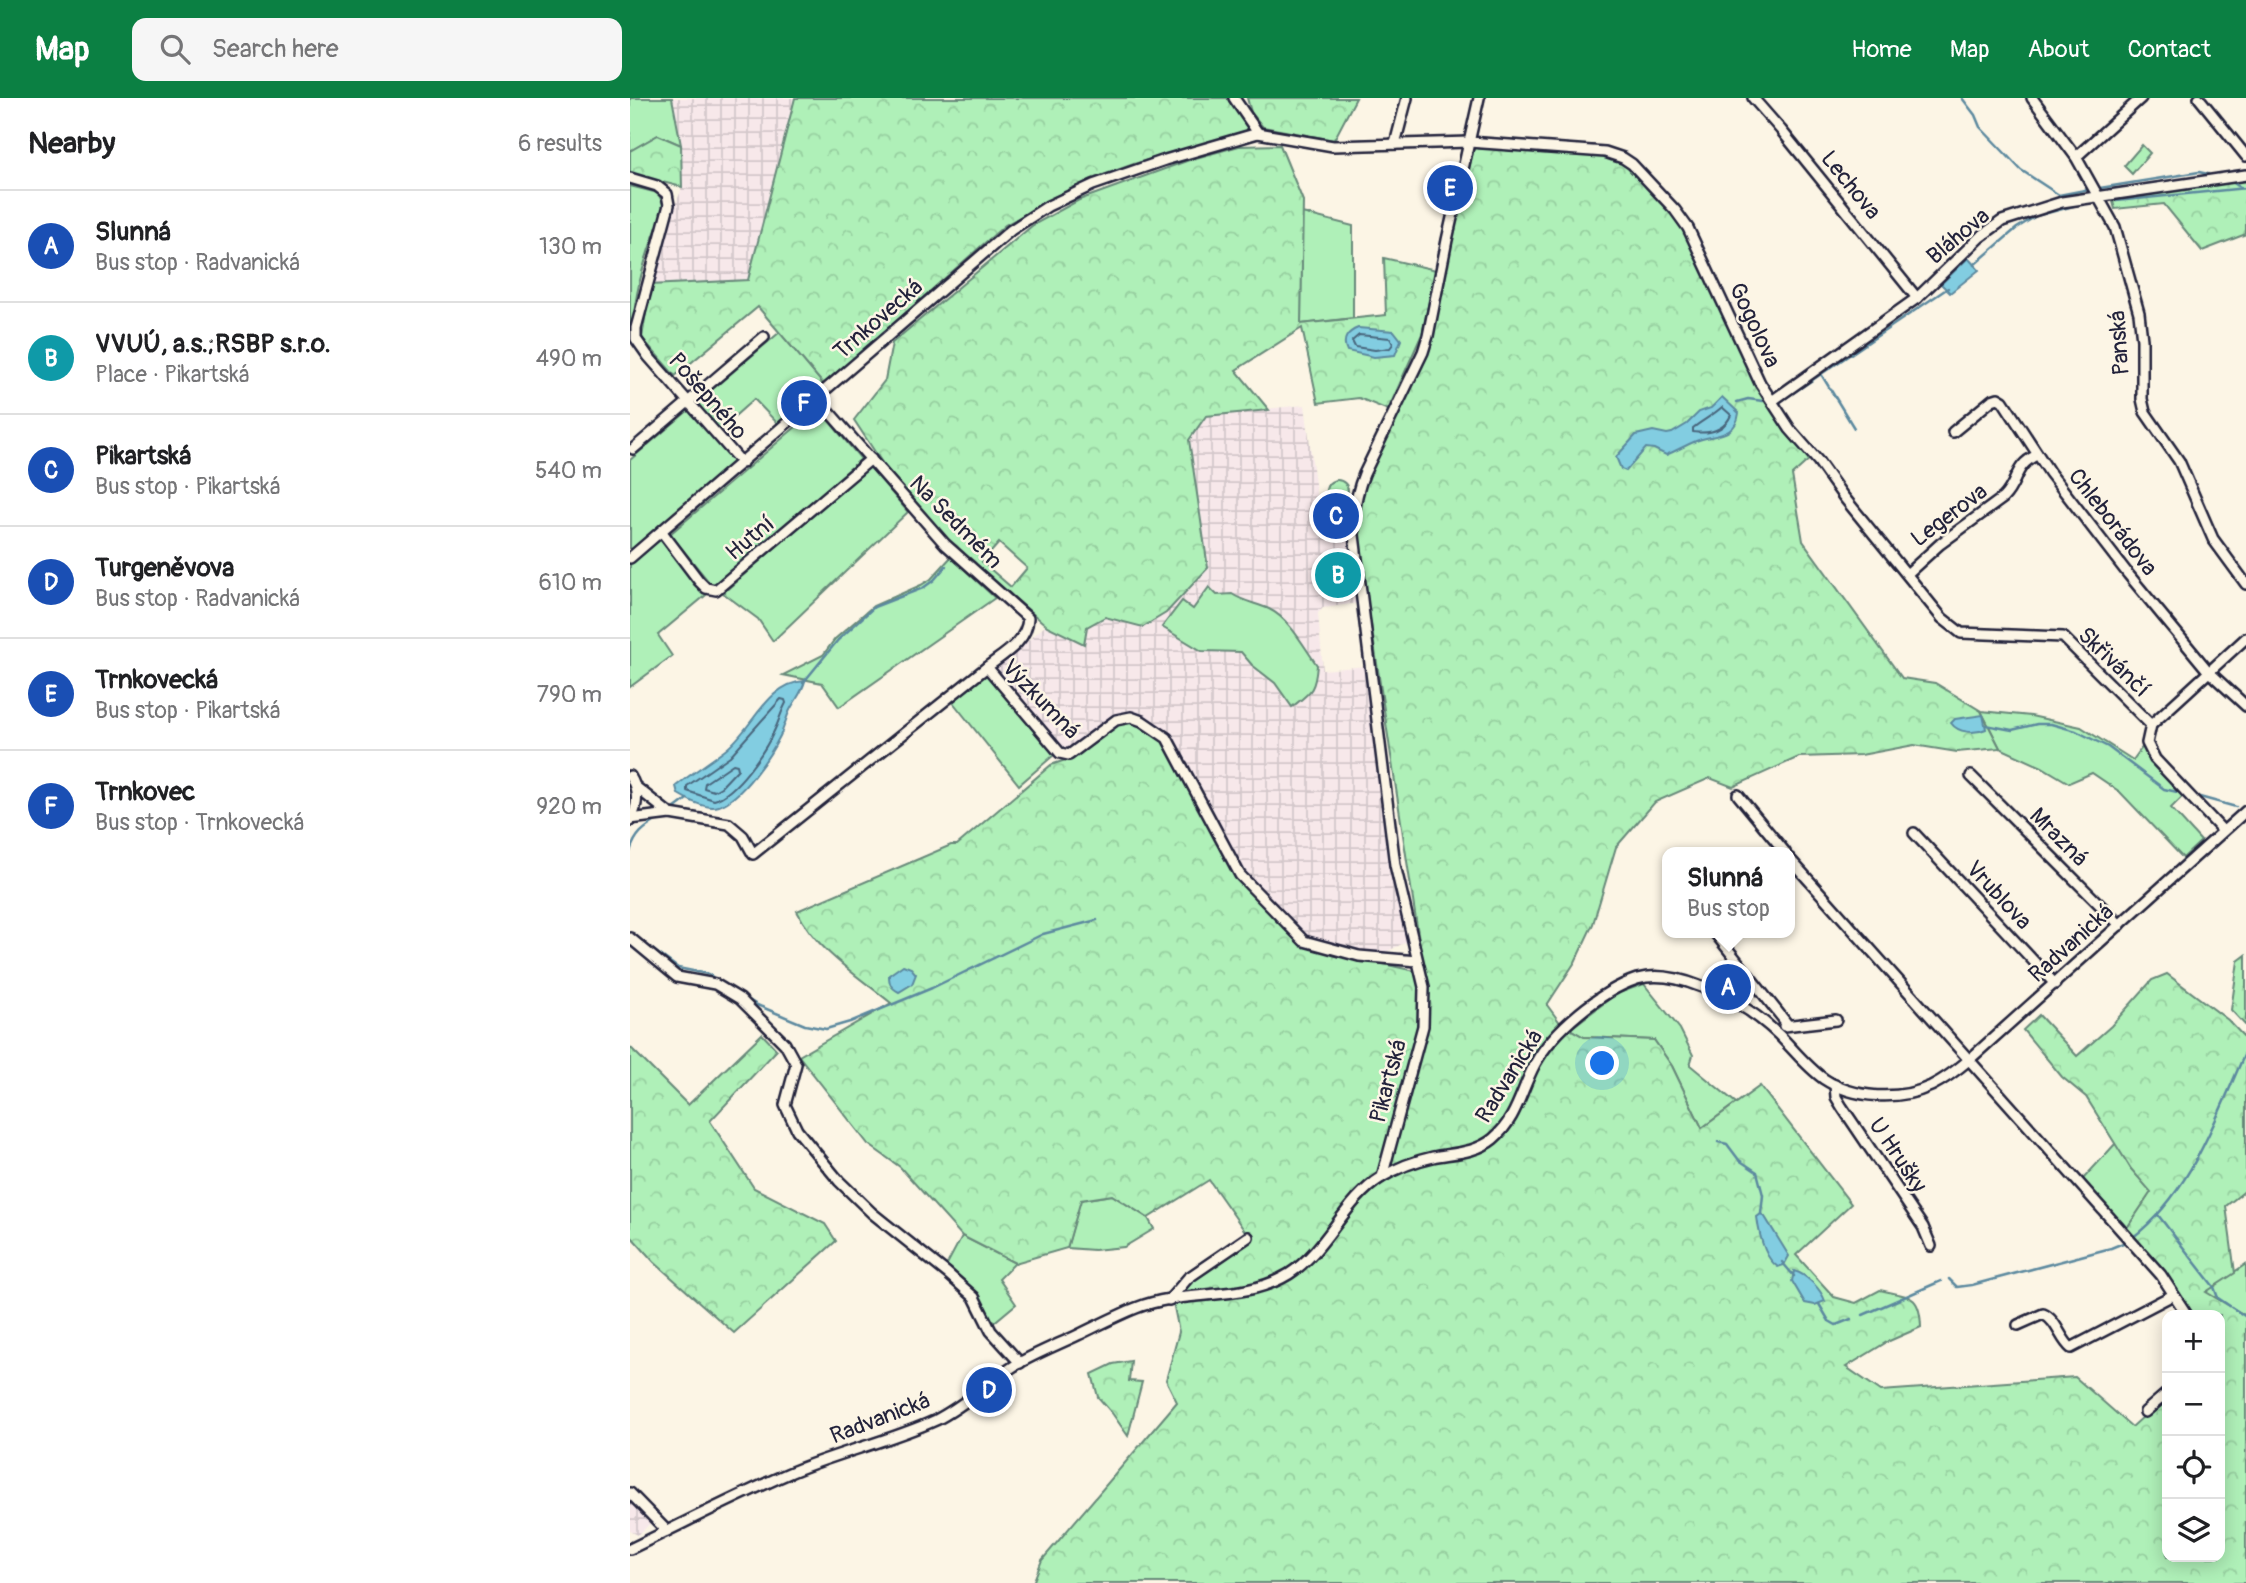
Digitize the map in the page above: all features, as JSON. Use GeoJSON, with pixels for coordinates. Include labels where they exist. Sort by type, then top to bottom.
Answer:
{"type":"FeatureCollection","features":[{"type":"Feature","properties":{"kind":"street"},"geometry":{"type":"LineString","coordinates":[[1234,98],[1258,134]]}},
{"type":"Feature","properties":{"kind":"street"},"geometry":{"type":"LineString","coordinates":[[1395,144],[1407,98]]}},
{"type":"Feature","properties":{"kind":"street","name":"Pikartská"},"geometry":{"type":"LineString","coordinates":[[1382,1177],[1423,1026],[1424,987],[1395,865],[1353,515],[1364,474],[1423,352],[1479,98]]}},
{"type":"Feature","properties":{"kind":"street","name":"Lechova"},"geometry":{"type":"LineString","coordinates":[[1753,98],[1782,130],[1917,298]]}},
{"type":"Feature","properties":{"kind":"street","name":"Panská"},"geometry":{"type":"LineString","coordinates":[[2032,98],[2076,157],[2115,227],[2138,313],[2145,412],[2179,461],[2213,539],[2246,584]]}},
{"type":"Feature","properties":{"kind":"street"},"geometry":{"type":"LineString","coordinates":[[2076,157],[2141,98]]}},
{"type":"Feature","properties":{"kind":"street"},"geometry":{"type":"LineString","coordinates":[[2199,98],[2246,156]]}},
{"type":"Feature","properties":{"kind":"street","name":"Trnkovecká"},"geometry":{"type":"LineString","coordinates":[[630,558],[1011,230],[1048,206],[1093,185],[1166,160],[1258,134],[1333,146],[1469,142]]}},
{"type":"Feature","properties":{"kind":"street","name":"Gogolova"},"geometry":{"type":"LineString","coordinates":[[1469,142],[1599,151],[1618,155],[1632,164],[1688,228],[1744,349],[1790,429],[1952,628]]}},
{"type":"Feature","properties":{"kind":"street","name":"Bláhova"},"geometry":{"type":"LineString","coordinates":[[1772,401],[1917,298],[1996,225],[2034,209],[2099,195],[2246,175]]}},
{"type":"Feature","properties":{"kind":"street","name":"Pošepného"},"geometry":{"type":"LineString","coordinates":[[630,178],[657,186],[667,194],[668,214],[640,312],[636,339],[742,463]]}},
{"type":"Feature","properties":{"kind":"street"},"geometry":{"type":"LineString","coordinates":[[633,449],[764,337]]}},
{"type":"Feature","properties":{"kind":"street","name":"Na Sedmém"},"geometry":{"type":"LineString","coordinates":[[817,398],[945,544],[1028,618],[1024,633],[1016,645],[987,667]]}},
{"type":"Feature","properties":{"kind":"street","name":"Chleborádova"},"geometry":{"type":"LineString","coordinates":[[1953,432],[1991,401],[2000,398],[2085,521],[2209,671],[2246,706]]}},
{"type":"Feature","properties":{"kind":"street","name":"Legerova"},"geometry":{"type":"LineString","coordinates":[[1907,574],[1940,544],[2006,496],[2022,464],[2037,455]]}},
{"type":"Feature","properties":{"kind":"street","name":"Hutní"},"geometry":{"type":"LineString","coordinates":[[662,532],[699,581],[706,588],[716,590],[871,459]]}},
{"type":"Feature","properties":{"kind":"street","name":"Skřivánčí"},"geometry":{"type":"LineString","coordinates":[[1952,628],[1961,633],[1975,635],[2063,637],[2151,725],[2147,743],[2155,759],[2223,831]]}},
{"type":"Feature","properties":{"kind":"street"},"geometry":{"type":"LineString","coordinates":[[2151,725],[2246,638]]}},
{"type":"Feature","properties":{"kind":"street","name":"Výzkumná"},"geometry":{"type":"LineString","coordinates":[[630,819],[670,814],[729,824],[743,836],[753,854],[987,667],[1060,753],[1069,755],[1113,722],[1127,717],[1142,721],[1167,738],[1240,875],[1304,941],[1359,956],[1417,961]]}},
{"type":"Feature","properties":{"kind":"street"},"geometry":{"type":"LineString","coordinates":[[630,776],[636,787],[670,814]]}},
{"type":"Feature","properties":{"kind":"street","name":"Mrazná"},"geometry":{"type":"LineString","coordinates":[[1971,776],[2120,925]]}},
{"type":"Feature","properties":{"kind":"street"},"geometry":{"type":"LineString","coordinates":[[630,819],[635,809],[636,787]]}},
{"type":"Feature","properties":{"kind":"street"},"geometry":{"type":"LineString","coordinates":[[1738,795],[1781,847]]}},
{"type":"Feature","properties":{"kind":"street","name":"Radvanická"},"geometry":{"type":"LineString","coordinates":[[630,1549],[786,1474],[934,1421],[1020,1363],[1136,1308],[1169,1300],[1248,1291],[1290,1273],[1312,1255],[1361,1194],[1382,1177],[1410,1164],[1473,1149],[1492,1140],[1516,1110],[1534,1065],[1549,1044],[1587,1008],[1615,989],[1633,981],[1657,976],[1695,984],[1739,1005],[1772,1028],[1812,1069],[1835,1086],[1870,1095],[1895,1096],[1913,1093],[1946,1078],[2055,984],[2246,811]]}},
{"type":"Feature","properties":{"kind":"street","name":"Vrublova"},"geometry":{"type":"LineString","coordinates":[[1914,833],[2055,984]]}},
{"type":"Feature","properties":{"kind":"street"},"geometry":{"type":"LineString","coordinates":[[1795,865],[2161,1275],[2184,1310]]}},
{"type":"Feature","properties":{"kind":"street"},"geometry":{"type":"LineString","coordinates":[[630,938],[677,977],[715,984],[740,999],[780,1038],[793,1055],[796,1064],[785,1105],[797,1130],[839,1181],[872,1213],[974,1297],[992,1331],[1020,1363]]}},
{"type":"Feature","properties":{"kind":"street"},"geometry":{"type":"LineString","coordinates":[[1718,938],[1788,1025]]}},
{"type":"Feature","properties":{"kind":"street"},"geometry":{"type":"LineString","coordinates":[[1772,1028],[1836,1020]]}},
{"type":"Feature","properties":{"kind":"street","name":"U Hrušky"},"geometry":{"type":"LineString","coordinates":[[1835,1086],[1836,1097],[1923,1227],[1931,1246]]}},
{"type":"Feature","properties":{"kind":"street"},"geometry":{"type":"LineString","coordinates":[[1169,1300],[1188,1278],[1248,1237]]}},
{"type":"Feature","properties":{"kind":"street"},"geometry":{"type":"LineString","coordinates":[[2018,1325],[2043,1314],[2049,1317],[2071,1348],[2174,1295]]}},
{"type":"Feature","properties":{"kind":"street"},"geometry":{"type":"LineString","coordinates":[[2145,1412],[2162,1397]]}},
{"type":"Feature","properties":{"kind":"street"},"geometry":{"type":"LineString","coordinates":[[630,1493],[667,1531]]}},
{"type":"Feature","properties":{"kind":"shaded area"},"geometry":{"type":"Polygon","coordinates":[[[672,98],[795,98],[748,280],[650,285],[664,231],[681,191],[682,155],[672,98]]]}},
{"type":"Feature","properties":{"kind":"shaded area"},"geometry":{"type":"Polygon","coordinates":[[[1305,405],[1319,515],[1325,525],[1348,522],[1359,603],[1323,608],[1318,613],[1323,670],[1366,666],[1392,878],[1408,941],[1374,956],[1301,934],[1244,874],[1175,745],[1141,717],[1127,713],[1110,718],[1069,752],[1062,750],[995,669],[1095,583],[1206,415],[1305,405]]]}},
{"type":"Feature","properties":{"kind":"shaded area"},"geometry":{"type":"Polygon","coordinates":[[[630,1493],[655,1519],[638,1535],[630,1531],[630,1493]]]}},
{"type":"Feature","properties":{"kind":"green space"},"geometry":{"type":"Polygon","coordinates":[[[630,98],[672,98],[681,145],[658,135],[630,151],[630,98]]]}},
{"type":"Feature","properties":{"kind":"green space"},"geometry":{"type":"Polygon","coordinates":[[[795,98],[1230,98],[1249,130],[1092,179],[1005,225],[824,385],[758,307],[675,376],[642,338],[650,285],[748,280],[795,98]]]}},
{"type":"Feature","properties":{"kind":"green space"},"geometry":{"type":"Polygon","coordinates":[[[1247,98],[1356,98],[1334,140],[1263,127],[1251,112],[1247,98]]]}},
{"type":"Feature","properties":{"kind":"green space"},"geometry":{"type":"Polygon","coordinates":[[[658,135],[681,145],[682,187],[630,174],[630,151],[658,135]]]}},
{"type":"Feature","properties":{"kind":"green space"},"geometry":{"type":"Polygon","coordinates":[[[1280,145],[1303,201],[1301,324],[1386,315],[1384,258],[1436,270],[1422,334],[1388,410],[1359,398],[1318,403],[1302,328],[1236,370],[1269,410],[1206,416],[1189,440],[1208,568],[1166,613],[1143,627],[1105,617],[1087,627],[1084,644],[1047,626],[938,532],[883,464],[854,420],[885,380],[892,343],[1033,225],[1079,200],[1192,159],[1239,146],[1280,145]],[[999,543],[982,562],[1011,587],[1027,568],[999,543]]]}},
{"type":"Feature","properties":{"kind":"green space"},"geometry":{"type":"Polygon","coordinates":[[[1475,145],[1615,157],[1630,166],[1681,222],[1761,393],[1786,429],[1811,458],[1792,475],[1803,541],[1902,678],[1935,683],[1981,711],[2000,748],[1957,752],[1914,745],[1861,755],[1799,757],[1733,787],[1710,778],[1655,802],[1616,847],[1593,924],[1575,962],[1547,1005],[1561,1024],[1584,1037],[1654,1040],[1672,1066],[1702,1128],[1760,1086],[1851,1204],[1796,1255],[1834,1297],[1856,1303],[1880,1290],[1911,1298],[1918,1308],[1921,1327],[1887,1342],[1846,1367],[1881,1391],[2075,1377],[2132,1427],[2162,1400],[2162,1562],[2225,1562],[2225,1310],[2186,1310],[2125,1231],[2151,1192],[2131,1169],[2086,1097],[2062,1077],[2023,1030],[2039,1015],[2077,1056],[2111,1026],[2152,980],[2167,974],[2228,1020],[2246,1039],[2246,1190],[2226,1206],[2235,1273],[2206,1292],[2246,1316],[2246,1583],[1033,1583],[1042,1560],[1177,1402],[1166,1380],[1179,1332],[1171,1292],[1249,1237],[1209,1180],[1148,1218],[1112,1195],[1081,1200],[1067,1248],[1015,1263],[962,1236],[900,1167],[868,1144],[799,1056],[891,1003],[826,950],[797,911],[951,845],[957,845],[1051,765],[1071,758],[1116,725],[1127,721],[1140,724],[1164,740],[1236,876],[1301,946],[1424,973],[1357,532],[1358,504],[1363,484],[1428,350],[1447,253],[1475,145]]]}},
{"type":"Feature","properties":{"kind":"green space"},"geometry":{"type":"Polygon","coordinates":[[[2142,145],[2150,153],[2132,174],[2124,166],[2142,145]]]}},
{"type":"Feature","properties":{"kind":"green space"},"geometry":{"type":"Polygon","coordinates":[[[2246,179],[2246,234],[2202,251],[2164,204],[2115,209],[2112,198],[2246,179]]]}},
{"type":"Feature","properties":{"kind":"green space"},"geometry":{"type":"Polygon","coordinates":[[[630,186],[658,193],[665,208],[642,271],[635,305],[633,338],[630,340],[630,186]]]}},
{"type":"Feature","properties":{"kind":"green space"},"geometry":{"type":"Polygon","coordinates":[[[1302,213],[1353,226],[1353,318],[1301,324],[1302,213]]]}},
{"type":"Feature","properties":{"kind":"green space"},"geometry":{"type":"Polygon","coordinates":[[[780,332],[824,385],[778,424],[754,399],[718,431],[695,404],[780,332]]]}},
{"type":"Feature","properties":{"kind":"green space"},"geometry":{"type":"Polygon","coordinates":[[[818,408],[861,459],[713,587],[670,534],[818,408]]]}},
{"type":"Feature","properties":{"kind":"green space"},"geometry":{"type":"Polygon","coordinates":[[[690,409],[736,463],[630,551],[630,460],[690,409]]]}},
{"type":"Feature","properties":{"kind":"green space"},"geometry":{"type":"Polygon","coordinates":[[[869,466],[908,512],[773,641],[758,619],[723,593],[869,466]]]}},
{"type":"Feature","properties":{"kind":"green space"},"geometry":{"type":"Polygon","coordinates":[[[1333,480],[1341,480],[1348,487],[1348,495],[1341,502],[1333,502],[1326,495],[1326,487],[1333,480]]]}},
{"type":"Feature","properties":{"kind":"green space"},"geometry":{"type":"Polygon","coordinates":[[[662,538],[706,595],[658,635],[672,656],[630,687],[630,563],[662,538]]]}},
{"type":"Feature","properties":{"kind":"green space"},"geometry":{"type":"Polygon","coordinates":[[[951,557],[995,598],[839,707],[822,683],[783,675],[823,655],[835,639],[873,606],[931,579],[951,557]]]}},
{"type":"Feature","properties":{"kind":"green space"},"geometry":{"type":"Polygon","coordinates":[[[1209,587],[1217,595],[1232,594],[1269,609],[1290,626],[1317,665],[1313,686],[1304,698],[1292,707],[1275,683],[1252,665],[1241,652],[1202,651],[1162,627],[1182,601],[1193,609],[1209,587]]]}},
{"type":"Feature","properties":{"kind":"green space"},"geometry":{"type":"Polygon","coordinates":[[[986,674],[1054,755],[1019,785],[952,701],[986,674]]]}},
{"type":"Feature","properties":{"kind":"green space"},"geometry":{"type":"Polygon","coordinates":[[[1981,711],[2031,716],[2081,727],[2133,760],[2143,746],[2150,762],[2183,796],[2171,808],[2201,841],[2183,858],[2120,792],[2092,773],[2069,783],[2000,748],[1981,711]]]}},
{"type":"Feature","properties":{"kind":"green space"},"geometry":{"type":"Polygon","coordinates":[[[2246,955],[2246,1026],[2231,1010],[2238,961],[2246,955]]]}},
{"type":"Feature","properties":{"kind":"green space"},"geometry":{"type":"Polygon","coordinates":[[[1644,984],[1680,1029],[1693,1055],[1690,1065],[1736,1103],[1702,1128],[1672,1066],[1654,1040],[1584,1037],[1570,1029],[1616,994],[1644,984]]]}},
{"type":"Feature","properties":{"kind":"green space"},"geometry":{"type":"Polygon","coordinates":[[[762,1034],[777,1050],[710,1121],[754,1188],[825,1224],[836,1241],[734,1333],[654,1262],[630,1235],[630,1047],[688,1105],[762,1034]]]}},
{"type":"Feature","properties":{"kind":"green space"},"geometry":{"type":"Polygon","coordinates":[[[2116,1143],[2131,1169],[2152,1192],[2125,1231],[2082,1180],[2116,1143]]]}},
{"type":"Feature","properties":{"kind":"green space"},"geometry":{"type":"Polygon","coordinates":[[[1112,1195],[1148,1218],[1154,1229],[1124,1247],[1094,1250],[1067,1248],[1080,1200],[1112,1195]]]}},
{"type":"Feature","properties":{"kind":"green space"},"geometry":{"type":"Polygon","coordinates":[[[962,1236],[1015,1263],[999,1279],[1016,1304],[992,1324],[945,1268],[962,1236]]]}},
{"type":"Feature","properties":{"kind":"green space"},"geometry":{"type":"Polygon","coordinates":[[[2246,1264],[2246,1316],[2205,1292],[2246,1264]]]}},
{"type":"Feature","properties":{"kind":"green space"},"geometry":{"type":"Polygon","coordinates":[[[1131,1361],[1129,1381],[1142,1382],[1128,1436],[1098,1397],[1092,1374],[1113,1364],[1131,1361]]]}},
{"type":"Feature","properties":{"kind":"water"},"geometry":{"type":"Polygon","coordinates":[[[1968,258],[1979,270],[1950,293],[1941,284],[1968,258]]]}},
{"type":"Feature","properties":{"kind":"water"},"geometry":{"type":"Polygon","coordinates":[[[1358,328],[1394,331],[1401,340],[1395,355],[1374,357],[1347,351],[1346,336],[1358,328]]]}},
{"type":"Feature","properties":{"kind":"water"},"geometry":{"type":"Polygon","coordinates":[[[1722,397],[1739,413],[1734,427],[1729,431],[1696,441],[1666,455],[1646,448],[1626,471],[1621,469],[1616,457],[1636,435],[1653,431],[1672,433],[1687,424],[1699,412],[1711,408],[1722,397]]]}},
{"type":"Feature","properties":{"kind":"water"},"geometry":{"type":"Polygon","coordinates":[[[805,681],[775,744],[754,776],[736,795],[719,806],[709,807],[678,794],[676,786],[734,742],[780,690],[805,681]]]}},
{"type":"Feature","properties":{"kind":"water"},"geometry":{"type":"Polygon","coordinates":[[[1983,715],[1986,729],[1982,731],[1962,731],[1951,723],[1955,719],[1983,715]]]}},
{"type":"Feature","properties":{"kind":"water"},"geometry":{"type":"Polygon","coordinates":[[[903,965],[916,974],[912,984],[899,992],[891,985],[889,975],[903,965]]]}},
{"type":"Feature","properties":{"kind":"water"},"geometry":{"type":"Polygon","coordinates":[[[1761,1214],[1789,1256],[1784,1265],[1778,1267],[1769,1258],[1757,1217],[1761,1214]]]}},
{"type":"Feature","properties":{"kind":"water"},"geometry":{"type":"Polygon","coordinates":[[[1794,1271],[1812,1283],[1825,1301],[1815,1305],[1805,1303],[1792,1281],[1794,1271]]]}},
{"type":"Feature","properties":{"kind":"waterway"},"geometry":{"type":"LineString","coordinates":[[1962,98],[1980,127],[2021,170],[2059,195],[2090,189]]}},
{"type":"Feature","properties":{"kind":"waterway"},"geometry":{"type":"LineString","coordinates":[[2100,188],[2199,172],[2208,174]]}},
{"type":"Feature","properties":{"kind":"waterway"},"geometry":{"type":"LineString","coordinates":[[2230,181],[2242,188]]}},
{"type":"Feature","properties":{"kind":"waterway"},"geometry":{"type":"LineString","coordinates":[[2116,201],[2246,188]]}},
{"type":"Feature","properties":{"kind":"waterway"},"geometry":{"type":"LineString","coordinates":[[1974,265],[2017,228],[2036,216],[2081,204]]}},
{"type":"Feature","properties":{"kind":"waterway"},"geometry":{"type":"LineString","coordinates":[[1777,404],[1948,288]]}},
{"type":"Feature","properties":{"kind":"waterway"},"geometry":{"type":"LineString","coordinates":[[1821,374],[1854,428]]}},
{"type":"Feature","properties":{"kind":"waterway"},"geometry":{"type":"LineString","coordinates":[[1737,402],[1748,399],[1763,401]]}},
{"type":"Feature","properties":{"kind":"waterway"},"geometry":{"type":"LineString","coordinates":[[803,683],[838,640],[874,607],[923,588],[946,566]]}},
{"type":"Feature","properties":{"kind":"waterway"},"geometry":{"type":"LineString","coordinates":[[1986,725],[2012,730],[2037,724],[2051,724],[2076,731],[2108,747],[2164,789],[2177,792]]}},
{"type":"Feature","properties":{"kind":"waterway"},"geometry":{"type":"LineString","coordinates":[[2196,796],[2236,807]]}},
{"type":"Feature","properties":{"kind":"waterway"},"geometry":{"type":"LineString","coordinates":[[670,812],[687,799]]}},
{"type":"Feature","properties":{"kind":"waterway"},"geometry":{"type":"LineString","coordinates":[[630,852],[641,832],[659,819]]}},
{"type":"Feature","properties":{"kind":"waterway"},"geometry":{"type":"LineString","coordinates":[[744,997],[805,1025],[826,1029],[850,1022],[932,988],[1043,934],[1097,920]]}},
{"type":"Feature","properties":{"kind":"waterway"},"geometry":{"type":"LineString","coordinates":[[641,941],[678,968],[708,974],[717,980]]}},
{"type":"Feature","properties":{"kind":"waterway"},"geometry":{"type":"LineString","coordinates":[[2132,1238],[2153,1220],[2186,1176],[2200,1152],[2246,1051]]}},
{"type":"Feature","properties":{"kind":"waterway"},"geometry":{"type":"LineString","coordinates":[[1718,1142],[1727,1144],[1739,1160],[1757,1172],[1763,1195],[1761,1214]]}},
{"type":"Feature","properties":{"kind":"waterway"},"geometry":{"type":"LineString","coordinates":[[2158,1215],[2214,1287],[2218,1298],[2246,1317]]}},
{"type":"Feature","properties":{"kind":"waterway"},"geometry":{"type":"LineString","coordinates":[[1949,1279],[1957,1287],[1972,1285],[2111,1248],[2128,1241]]}},
{"type":"Feature","properties":{"kind":"waterway"},"geometry":{"type":"LineString","coordinates":[[1782,1262],[1794,1276]]}},
{"type":"Feature","properties":{"kind":"waterway"},"geometry":{"type":"LineString","coordinates":[[1863,1315],[1941,1281]]}},
{"type":"Feature","properties":{"kind":"waterway"},"geometry":{"type":"LineString","coordinates":[[1819,1304],[1829,1321],[1836,1325],[1851,1319]]}},
{"type":"Feature","properties":{"kind":"place","name":"Trnkovecká"},"geometry":{"type":"Point","coordinates":[1450,188]}},
{"type":"Feature","properties":{"kind":"place","name":"Trnkovec"},"geometry":{"type":"Point","coordinates":[804,403]}},
{"type":"Feature","properties":{"kind":"place","name":"Pikartská"},"geometry":{"type":"Point","coordinates":[1336,516]}},
{"type":"Feature","properties":{"kind":"place","name":"VVUÚ, a.s.;RSBP s.r.o."},"geometry":{"type":"Point","coordinates":[1338,575]}},
{"type":"Feature","properties":{"kind":"place","name":"Slunná"},"geometry":{"type":"Point","coordinates":[1728,987]}},
{"type":"Feature","properties":{"kind":"place","name":"Turgeněvova"},"geometry":{"type":"Point","coordinates":[989,1390]}}]}
